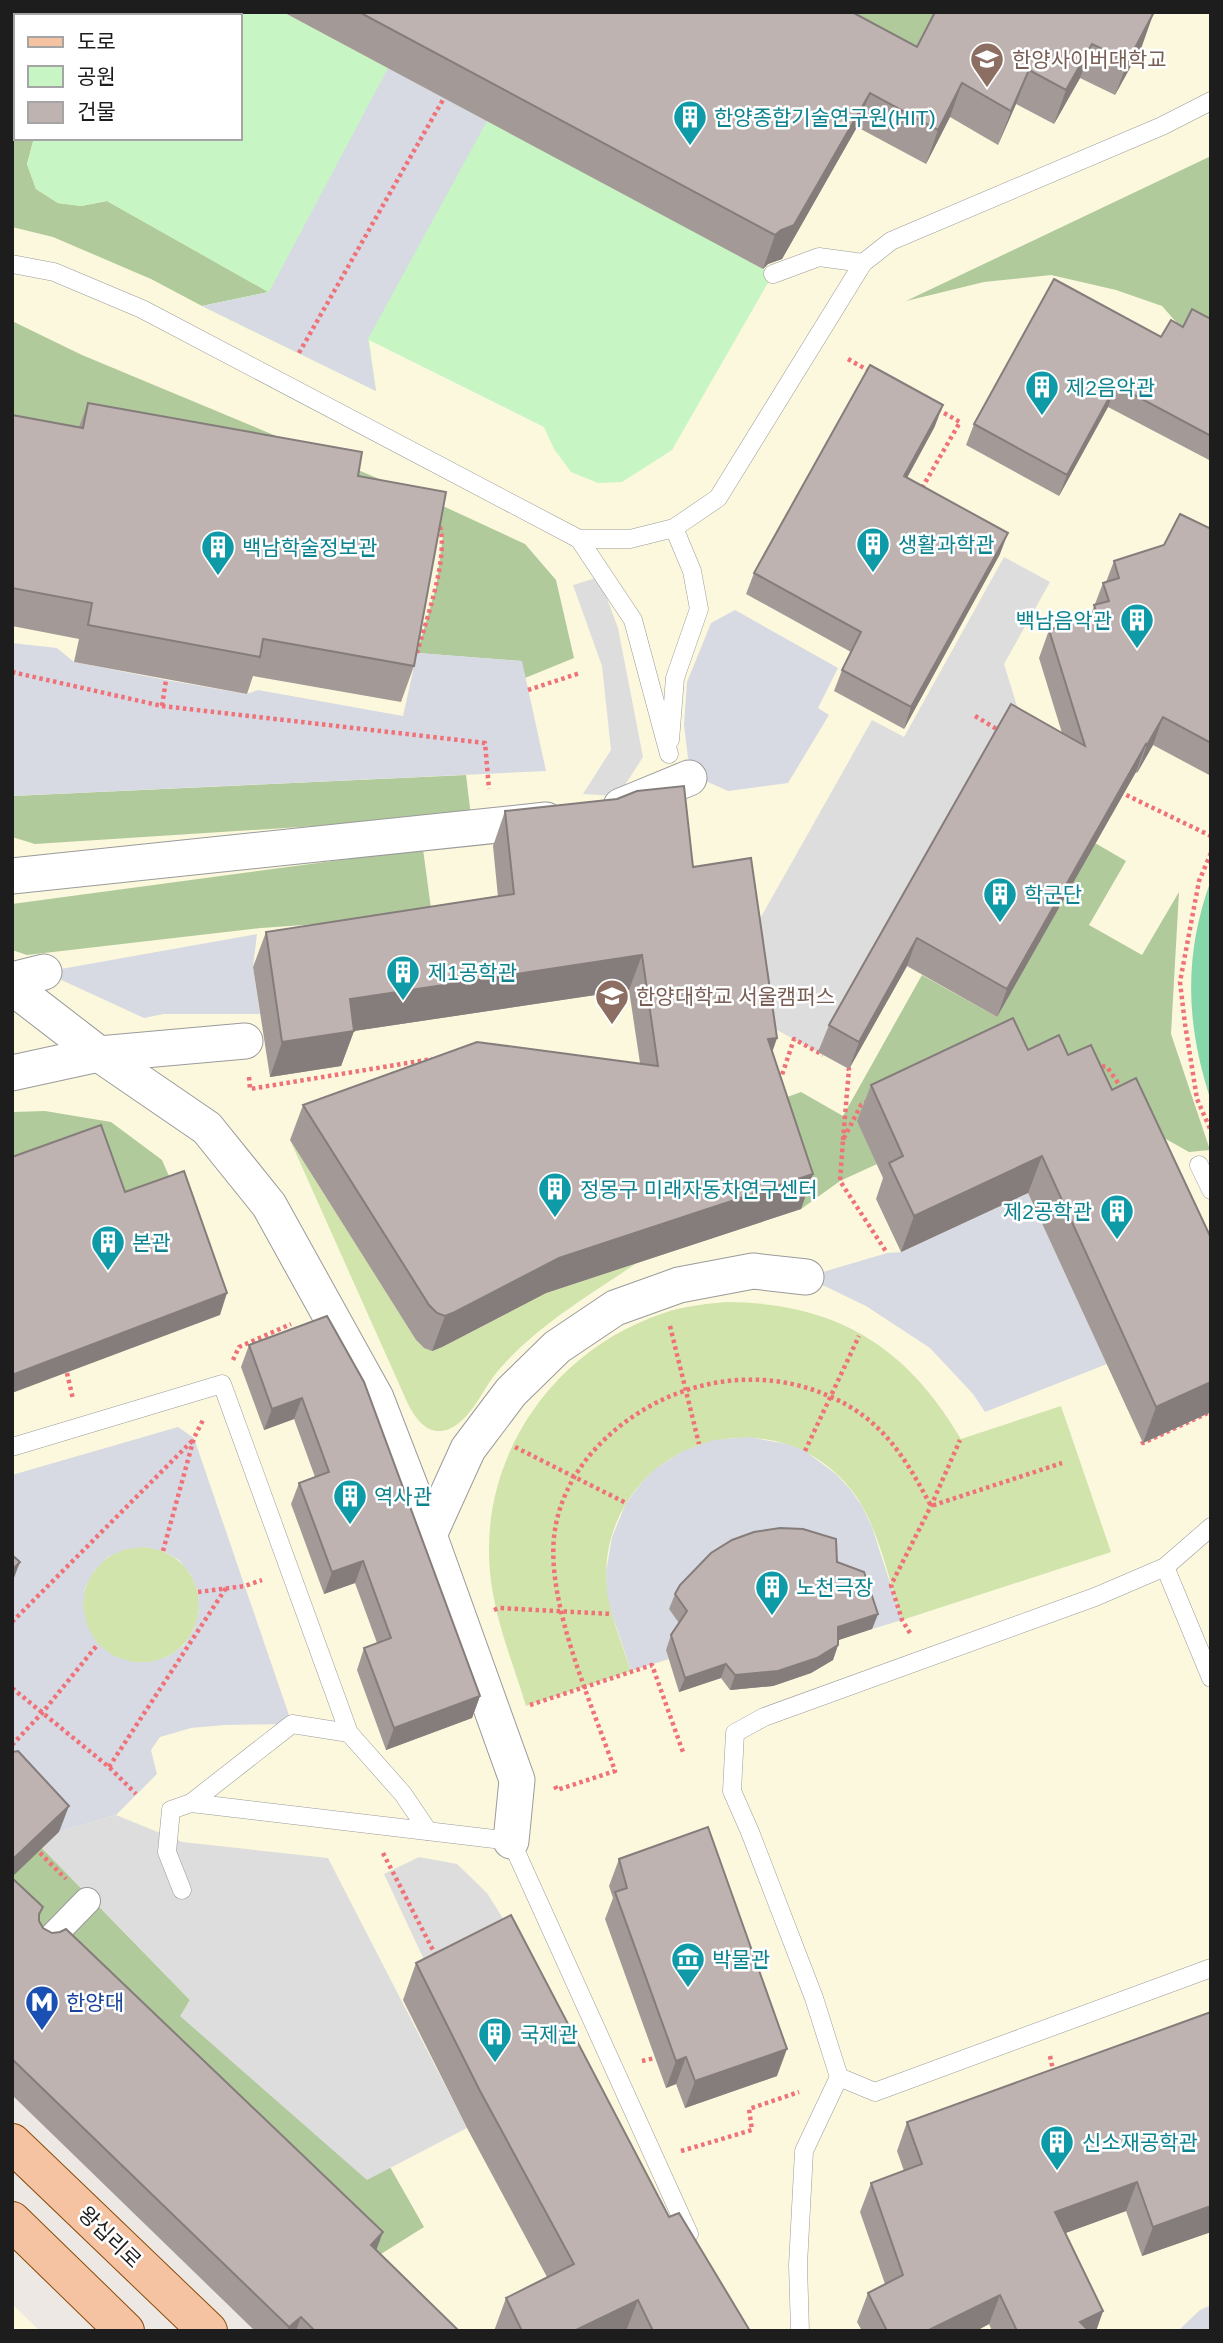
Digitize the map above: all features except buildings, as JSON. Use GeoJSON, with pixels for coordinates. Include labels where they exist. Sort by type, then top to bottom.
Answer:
{"type":"FeatureCollection","features":[{"type":"Feature","properties":{"kind":"main road","name":"왕십리로"},"geometry":{"type":"LineString","coordinates":[[12,2143],[208,2331]]}},
{"type":"Feature","properties":{"kind":"main road"},"geometry":{"type":"LineString","coordinates":[[12,2221],[125,2331]]}},
{"type":"Feature","properties":{"kind":"street"},"geometry":{"type":"LineString","coordinates":[[12,876],[602,814],[689,778]]}},
{"type":"Feature","properties":{"kind":"street"},"geometry":{"type":"LineString","coordinates":[[12,987],[99,1054],[207,1128],[269,1205],[376,1398],[429,1535],[517,1780],[511,1841]]}},
{"type":"Feature","properties":{"kind":"street"},"geometry":{"type":"LineString","coordinates":[[12,1073],[99,1054],[245,1041]]}},
{"type":"Feature","properties":{"kind":"street"},"geometry":{"type":"LineString","coordinates":[[429,1535],[468,1449],[510,1392],[557,1347],[615,1308],[679,1284],[753,1271],[806,1277]]}},
{"type":"Feature","properties":{"kind":"street"},"geometry":{"type":"LineString","coordinates":[[45,1944],[87,1901]]}},
{"type":"Feature","properties":{"kind":"lane"},"geometry":{"type":"LineString","coordinates":[[12,264],[54,272],[142,309],[579,538],[630,539],[674,528],[718,498],[863,263],[891,241],[1162,126],[1211,101]]}},
{"type":"Feature","properties":{"kind":"lane"},"geometry":{"type":"LineString","coordinates":[[773,274],[819,257],[863,263]]}},
{"type":"Feature","properties":{"kind":"lane"},"geometry":{"type":"LineString","coordinates":[[579,538],[633,620],[669,754],[675,678],[699,609],[692,570],[674,528]]}},
{"type":"Feature","properties":{"kind":"lane"},"geometry":{"type":"LineString","coordinates":[[1199,1165],[1211,1190]]}},
{"type":"Feature","properties":{"kind":"lane"},"geometry":{"type":"LineString","coordinates":[[12,1447],[222,1384],[349,1733],[403,1794],[428,1831]]}},
{"type":"Feature","properties":{"kind":"lane"},"geometry":{"type":"LineString","coordinates":[[800,2331],[798,2265],[804,2151],[839,2077],[814,1998],[732,1791],[735,1733],[764,1717],[1094,1597],[1165,1567],[1211,1527]]}},
{"type":"Feature","properties":{"kind":"lane"},"geometry":{"type":"LineString","coordinates":[[1165,1567],[1211,1678]]}},
{"type":"Feature","properties":{"kind":"lane"},"geometry":{"type":"LineString","coordinates":[[182,1890],[167,1852],[171,1810],[191,1803],[292,1724],[349,1733]]}},
{"type":"Feature","properties":{"kind":"lane"},"geometry":{"type":"LineString","coordinates":[[191,1803],[511,1841],[695,2246]]}},
{"type":"Feature","properties":{"kind":"lane"},"geometry":{"type":"LineString","coordinates":[[839,2077],[875,2092],[1211,1968]]}},
{"type":"Feature","properties":{"kind":"path"},"geometry":{"type":"LineString","coordinates":[[299,354],[444,98]]}},
{"type":"Feature","properties":{"kind":"path"},"geometry":{"type":"LineString","coordinates":[[848,359],[881,378]]}},
{"type":"Feature","properties":{"kind":"path"},"geometry":{"type":"LineString","coordinates":[[922,488],[960,422],[926,403]]}},
{"type":"Feature","properties":{"kind":"path"},"geometry":{"type":"LineString","coordinates":[[416,653],[436,587],[443,535],[439,523]]}},
{"type":"Feature","properties":{"kind":"path"},"geometry":{"type":"LineString","coordinates":[[12,672],[162,706],[485,743],[487,774]]}},
{"type":"Feature","properties":{"kind":"path"},"geometry":{"type":"LineString","coordinates":[[528,690],[580,673]]}},
{"type":"Feature","properties":{"kind":"path"},"geometry":{"type":"LineString","coordinates":[[162,706],[166,680]]}},
{"type":"Feature","properties":{"kind":"path"},"geometry":{"type":"LineString","coordinates":[[975,716],[1008,735]]}},
{"type":"Feature","properties":{"kind":"path"},"geometry":{"type":"LineString","coordinates":[[1115,789],[1211,836]]}},
{"type":"Feature","properties":{"kind":"path"},"geometry":{"type":"LineString","coordinates":[[1211,853],[1199,881],[1180,982],[1197,1099],[1211,1131]]}},
{"type":"Feature","properties":{"kind":"path"},"geometry":{"type":"LineString","coordinates":[[770,1079],[782,1075],[794,1039],[828,1058]]}},
{"type":"Feature","properties":{"kind":"path"},"geometry":{"type":"LineString","coordinates":[[245,1041],[250,1090],[434,1059]]}},
{"type":"Feature","properties":{"kind":"path"},"geometry":{"type":"LineString","coordinates":[[1082,1062],[1107,1067],[1128,1099]]}},
{"type":"Feature","properties":{"kind":"path"},"geometry":{"type":"LineString","coordinates":[[838,1064],[849,1069],[840,1181],[887,1253]]}},
{"type":"Feature","properties":{"kind":"path"},"geometry":{"type":"LineString","coordinates":[[843,1140],[861,1105],[872,1099]]}},
{"type":"Feature","properties":{"kind":"path"},"geometry":{"type":"LineString","coordinates":[[163,1551],[194,1438],[239,1347],[327,1307]]}},
{"type":"Feature","properties":{"kind":"path"},"geometry":{"type":"LineString","coordinates":[[667,1315],[699,1444]]}},
{"type":"Feature","properties":{"kind":"path"},"geometry":{"type":"LineString","coordinates":[[805,1451],[859,1336]]}},
{"type":"Feature","properties":{"kind":"path"},"geometry":{"type":"LineString","coordinates":[[552,1779],[557,1790],[615,1771],[560,1612],[555,1576],[554,1537],[561,1505],[573,1476],[621,1423],[653,1402],[685,1389],[724,1381],[763,1380],[796,1384],[831,1397],[858,1413],[886,1436],[908,1462],[931,1506]]}},
{"type":"Feature","properties":{"kind":"path"},"geometry":{"type":"LineString","coordinates":[[1138,1432],[1143,1443],[1210,1412]]}},
{"type":"Feature","properties":{"kind":"path"},"geometry":{"type":"LineString","coordinates":[[12,1622],[194,1438]]}},
{"type":"Feature","properties":{"kind":"path"},"geometry":{"type":"LineString","coordinates":[[913,1637],[902,1620],[891,1586],[960,1440]]}},
{"type":"Feature","properties":{"kind":"path"},"geometry":{"type":"LineString","coordinates":[[514,1447],[626,1503]]}},
{"type":"Feature","properties":{"kind":"path"},"geometry":{"type":"LineString","coordinates":[[931,1506],[1062,1463]]}},
{"type":"Feature","properties":{"kind":"path"},"geometry":{"type":"LineString","coordinates":[[198,1592],[245,1586]]}},
{"type":"Feature","properties":{"kind":"path"},"geometry":{"type":"LineString","coordinates":[[109,1767],[226,1588]]}},
{"type":"Feature","properties":{"kind":"path"},"geometry":{"type":"LineString","coordinates":[[499,1608],[612,1614]]}},
{"type":"Feature","properties":{"kind":"path"},"geometry":{"type":"LineString","coordinates":[[12,1745],[98,1644]]}},
{"type":"Feature","properties":{"kind":"path"},"geometry":{"type":"LineString","coordinates":[[526,1706],[652,1665],[684,1755]]}},
{"type":"Feature","properties":{"kind":"path"},"geometry":{"type":"LineString","coordinates":[[12,1688],[109,1767],[136,1794]]}},
{"type":"Feature","properties":{"kind":"path"},"geometry":{"type":"LineString","coordinates":[[368,1824],[441,1965]]}},
{"type":"Feature","properties":{"kind":"path"},"geometry":{"type":"LineString","coordinates":[[31,1844],[87,1901]]}},
{"type":"Feature","properties":{"kind":"path"},"geometry":{"type":"LineString","coordinates":[[1045,2029],[1055,2081]]}},
{"type":"Feature","properties":{"kind":"path"},"geometry":{"type":"LineString","coordinates":[[656,2162],[681,2151],[752,2130],[748,2109],[839,2077]]}},
{"type":"Feature","properties":{"kind":"shaded area","name":"한양대학교 서울캠퍼스"},"geometry":{"type":"Polygon","coordinates":[[[12,12],[1211,12],[1211,2331],[422,2331],[12,1914],[12,12]]]}},
{"type":"Feature","properties":{"kind":"shaded area"},"geometry":{"type":"Polygon","coordinates":[[[388,68],[487,121],[368,339],[376,391],[202,306],[269,292],[388,68]]]}},
{"type":"Feature","properties":{"kind":"shaded area"},"geometry":{"type":"Polygon","coordinates":[[[1004,557],[1050,582],[1004,664],[1030,748],[849,1069],[764,1023],[752,933],[872,720],[904,737],[1004,557]]]}},
{"type":"Feature","properties":{"kind":"shaded area"},"geometry":{"type":"Polygon","coordinates":[[[599,577],[618,628],[643,757],[618,796],[583,794],[611,750],[602,666],[573,585],[599,577]]]}},
{"type":"Feature","properties":{"kind":"shaded area"},"geometry":{"type":"Polygon","coordinates":[[[735,610],[838,668],[818,708],[829,715],[788,783],[728,791],[708,782],[688,758],[684,725],[687,682],[711,623],[735,610]]]}},
{"type":"Feature","properties":{"kind":"shaded area"},"geometry":{"type":"Polygon","coordinates":[[[12,643],[57,648],[74,662],[166,680],[247,694],[258,690],[403,716],[417,653],[522,661],[546,771],[12,796],[12,643]]]}},
{"type":"Feature","properties":{"kind":"shaded area"},"geometry":{"type":"Polygon","coordinates":[[[257,934],[253,967],[260,1014],[164,1014],[144,1018],[44,972],[257,934]]]}},
{"type":"Feature","properties":{"kind":"shaded area"},"geometry":{"type":"Polygon","coordinates":[[[1028,1193],[1107,1364],[985,1412],[973,1394],[930,1348],[866,1306],[806,1277],[887,1253],[901,1252],[1028,1193]]]}},
{"type":"Feature","properties":{"kind":"shaded area"},"geometry":{"type":"Polygon","coordinates":[[[178,1427],[194,1438],[292,1724],[191,1728],[160,1737],[151,1750],[157,1774],[116,1815],[59,1832],[12,1783],[12,1475],[178,1427]],[[145,1547],[126,1549],[108,1557],[94,1571],[85,1588],[83,1608],[88,1628],[98,1644],[114,1656],[133,1662],[151,1662],[169,1656],[184,1645],[194,1629],[199,1611],[198,1592],[191,1575],[179,1560],[163,1551],[145,1547]]]}},
{"type":"Feature","properties":{"kind":"shaded area"},"geometry":{"type":"Polygon","coordinates":[[[749,1437],[787,1444],[805,1451],[836,1474],[850,1489],[872,1527],[902,1620],[872,1629],[858,1587],[682,1626],[666,1650],[669,1659],[631,1671],[612,1614],[606,1572],[612,1537],[626,1503],[655,1469],[683,1451],[714,1440],[749,1437]]]}},
{"type":"Feature","properties":{"kind":"shaded area"},"geometry":{"type":"Polygon","coordinates":[[[116,1815],[182,1842],[328,1858],[467,2128],[367,2180],[180,2016],[190,2000],[42,1848],[59,1832],[116,1815]]]}},
{"type":"Feature","properties":{"kind":"shaded area"},"geometry":{"type":"Polygon","coordinates":[[[419,1857],[457,1864],[487,1893],[507,1925],[426,1964],[384,1874],[419,1857]]]}},
{"type":"Feature","properties":{"kind":"shaded area"},"geometry":{"type":"Polygon","coordinates":[[[12,2304],[40,2331],[12,2331],[12,2304]]]}},
{"type":"Feature","properties":{"kind":"shaded area"},"geometry":{"type":"Polygon","coordinates":[[[1211,2305],[1211,2331],[1178,2331],[1200,2310],[1211,2305]]]}},
{"type":"Feature","properties":{"kind":"green space"},"geometry":{"type":"Polygon","coordinates":[[[12,12],[150,12],[14,14],[14,140],[33,140],[27,164],[36,189],[58,203],[81,206],[107,201],[269,292],[202,306],[151,279],[53,237],[12,227],[12,12]]]}},
{"type":"Feature","properties":{"kind":"green space"},"geometry":{"type":"Polygon","coordinates":[[[283,12],[773,274],[672,450],[622,482],[598,483],[571,472],[554,449],[544,427],[369,340],[376,391],[202,306],[268,292],[107,201],[81,206],[58,203],[36,189],[27,164],[33,140],[242,140],[242,14],[150,14],[283,12]]]}},
{"type":"Feature","properties":{"kind":"green space"},"geometry":{"type":"Polygon","coordinates":[[[777,12],[941,12],[904,82],[777,12]]]}},
{"type":"Feature","properties":{"kind":"green space"},"geometry":{"type":"Polygon","coordinates":[[[1211,156],[1211,345],[1184,331],[1162,306],[1116,290],[1051,275],[984,282],[906,301],[1211,156]]]}},
{"type":"Feature","properties":{"kind":"green space"},"geometry":{"type":"Polygon","coordinates":[[[12,321],[82,355],[430,500],[525,544],[556,580],[574,658],[525,678],[521,661],[417,653],[436,587],[443,535],[433,528],[12,454],[12,321]]]}},
{"type":"Feature","properties":{"kind":"green space"},"geometry":{"type":"Polygon","coordinates":[[[466,775],[471,816],[35,844],[12,837],[12,796],[466,775]]]}},
{"type":"Feature","properties":{"kind":"green space"},"geometry":{"type":"Polygon","coordinates":[[[1095,843],[1126,861],[1089,925],[1142,955],[1179,892],[1171,1034],[1210,1150],[1189,1152],[1123,1115],[858,1121],[877,1164],[840,1181],[801,1209],[765,1105],[801,1092],[843,1116],[922,975],[997,1017],[1095,843]]]}},
{"type":"Feature","properties":{"kind":"green space"},"geometry":{"type":"Polygon","coordinates":[[[423,849],[432,916],[261,928],[27,955],[12,950],[12,904],[423,849]]]}},
{"type":"Feature","properties":{"kind":"green space"},"geometry":{"type":"Polygon","coordinates":[[[1211,880],[1211,1101],[1197,1045],[1191,990],[1196,936],[1211,880]]]}},
{"type":"Feature","properties":{"kind":"green space"},"geometry":{"type":"Polygon","coordinates":[[[45,1111],[111,1122],[162,1160],[176,1192],[117,1214],[12,1176],[12,1112],[45,1111]]]}},
{"type":"Feature","properties":{"kind":"green space"},"geometry":{"type":"Polygon","coordinates":[[[290,1140],[416,1340],[428,1349],[442,1347],[546,1293],[637,1263],[563,1313],[528,1341],[497,1372],[470,1411],[457,1424],[442,1431],[429,1429],[419,1421],[408,1404],[290,1140]]]}},
{"type":"Feature","properties":{"kind":"green space"},"geometry":{"type":"Polygon","coordinates":[[[727,1302],[766,1304],[801,1311],[834,1321],[864,1336],[891,1355],[916,1378],[940,1406],[961,1439],[1061,1406],[1111,1552],[902,1620],[875,1533],[868,1516],[849,1487],[818,1459],[783,1443],[745,1438],[708,1443],[673,1457],[644,1481],[621,1512],[608,1552],[606,1568],[612,1613],[631,1671],[526,1706],[500,1623],[490,1572],[490,1529],[497,1488],[511,1449],[532,1413],[558,1380],[589,1352],[624,1330],[664,1313],[727,1302]]]}},
{"type":"Feature","properties":{"kind":"green space"},"geometry":{"type":"Polygon","coordinates":[[[141,1547],[163,1552],[182,1564],[194,1583],[199,1605],[194,1627],[182,1646],[163,1658],[141,1663],[119,1658],[100,1646],[88,1627],[83,1605],[88,1583],[100,1564],[119,1552],[141,1547]]]}},
{"type":"Feature","properties":{"kind":"green space"},"geometry":{"type":"Polygon","coordinates":[[[42,1848],[190,2000],[181,2016],[367,2179],[390,2167],[424,2227],[373,2259],[12,1914],[12,1868],[42,1848]]]}},
{"type":"Feature","properties":{"kind":"place","name":"한양사이버대학교"},"geometry":{"type":"Point","coordinates":[987,89]}},
{"type":"Feature","properties":{"kind":"place","name":"한양종합기술연구원(HIT)"},"geometry":{"type":"Point","coordinates":[690,147]}},
{"type":"Feature","properties":{"kind":"place","name":"제2음악관"},"geometry":{"type":"Point","coordinates":[1042,417]}},
{"type":"Feature","properties":{"kind":"place","name":"생활과학관"},"geometry":{"type":"Point","coordinates":[873,574]}},
{"type":"Feature","properties":{"kind":"place","name":"백남학술정보관"},"geometry":{"type":"Point","coordinates":[218,577]}},
{"type":"Feature","properties":{"kind":"place","name":"백남음악관"},"geometry":{"type":"Point","coordinates":[1137,650]}},
{"type":"Feature","properties":{"kind":"place","name":"학군단"},"geometry":{"type":"Point","coordinates":[1000,924]}},
{"type":"Feature","properties":{"kind":"place","name":"제1공학관"},"geometry":{"type":"Point","coordinates":[403,1002]}},
{"type":"Feature","properties":{"kind":"place","name":"한양대학교 서울캠퍼스"},"geometry":{"type":"Point","coordinates":[612,1026]}},
{"type":"Feature","properties":{"kind":"place","name":"정몽구 미래자동차연구센터"},"geometry":{"type":"Point","coordinates":[555,1219]}},
{"type":"Feature","properties":{"kind":"place","name":"제2공학관"},"geometry":{"type":"Point","coordinates":[1117,1241]}},
{"type":"Feature","properties":{"kind":"place","name":"본관"},"geometry":{"type":"Point","coordinates":[108,1272]}},
{"type":"Feature","properties":{"kind":"place","name":"역사관"},"geometry":{"type":"Point","coordinates":[350,1526]}},
{"type":"Feature","properties":{"kind":"place","name":"노천극장"},"geometry":{"type":"Point","coordinates":[772,1617]}},
{"type":"Feature","properties":{"kind":"place","name":"박물관"},"geometry":{"type":"Point","coordinates":[688,1989]}},
{"type":"Feature","properties":{"kind":"place","name":"한양대"},"geometry":{"type":"Point","coordinates":[42,2032]}},
{"type":"Feature","properties":{"kind":"place","name":"국제관"},"geometry":{"type":"Point","coordinates":[495,2064]}},
{"type":"Feature","properties":{"kind":"place","name":"신소재공학관"},"geometry":{"type":"Point","coordinates":[1057,2172]}}]}
